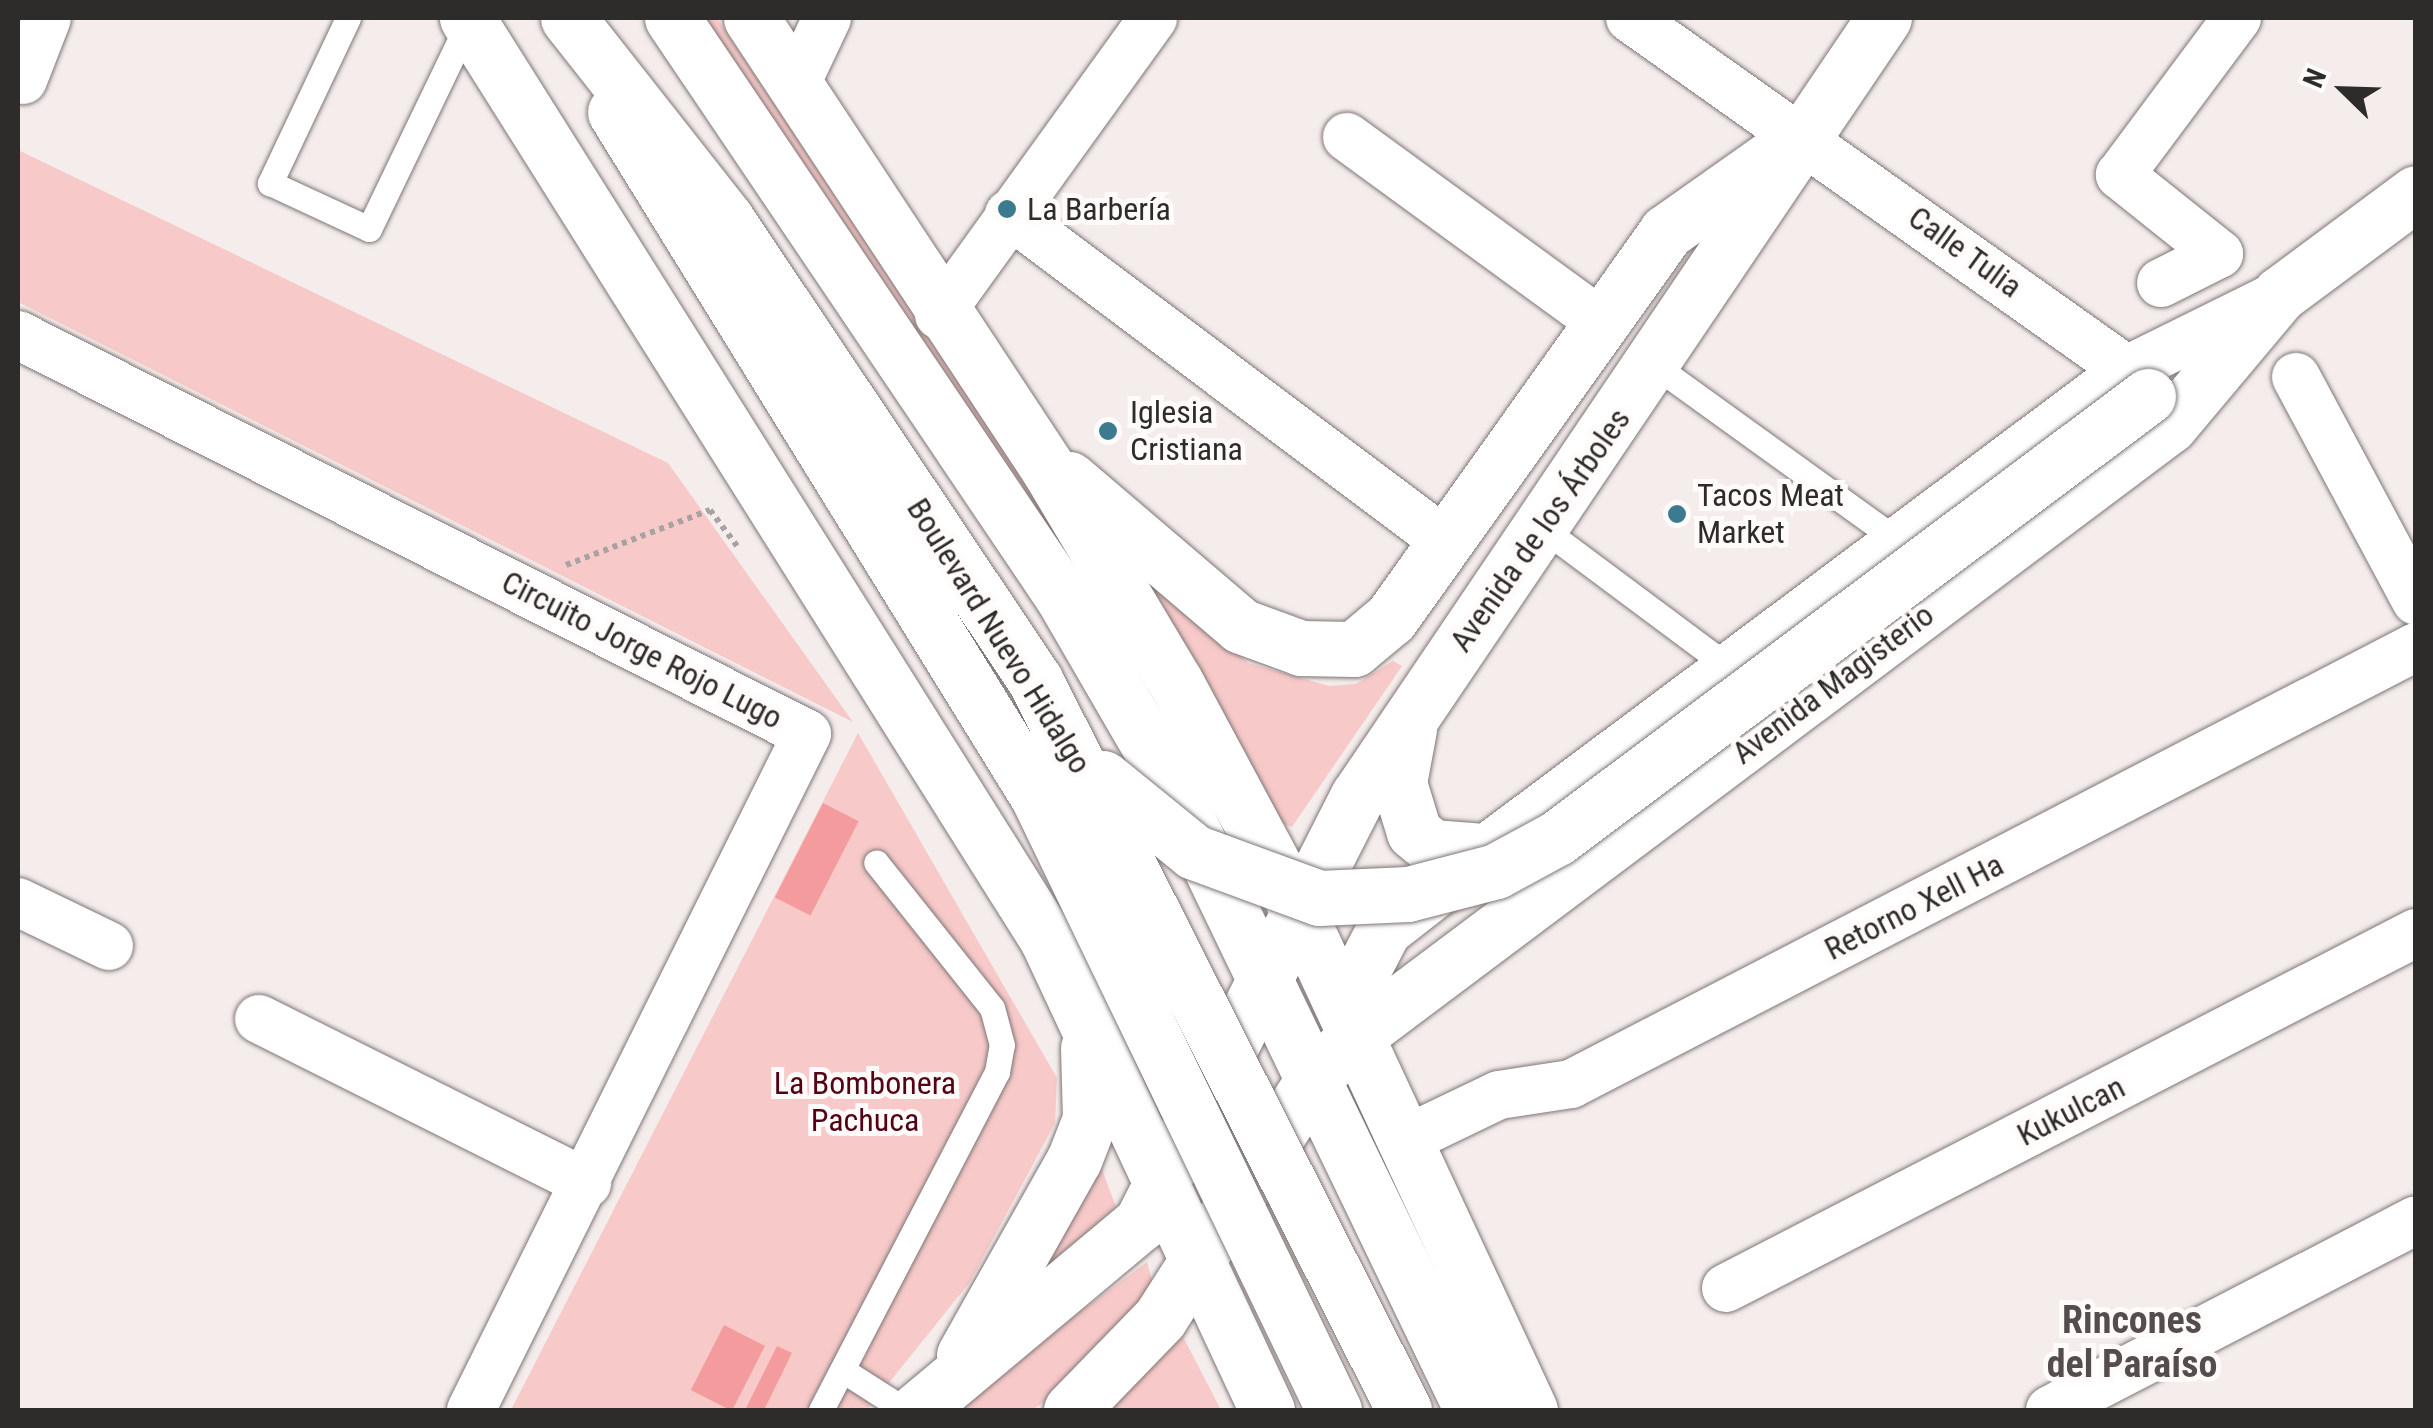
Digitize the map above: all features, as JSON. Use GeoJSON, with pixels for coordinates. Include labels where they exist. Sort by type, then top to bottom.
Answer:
{"type":"FeatureCollection","features":[{"type":"Feature","properties":{"kind":"main road","name":"Boulevard Nuevo Hidalgo"},"geometry":{"type":"LineString","coordinates":[[568,18],[726,219],[1075,752],[1404,1410]]}},
{"type":"Feature","properties":{"kind":"main road","name":"Boulevard Nuevo Hidalgo"},"geometry":{"type":"LineString","coordinates":[[672,18],[1062,596],[1267,972],[1472,1410]]}},
{"type":"Feature","properties":{"kind":"main road"},"geometry":{"type":"LineString","coordinates":[[751,18],[939,315],[1049,470],[1295,905],[1530,1410]]}},
{"type":"Feature","properties":{"kind":"main road","name":"Avenida de los Árboles"},"geometry":{"type":"LineString","coordinates":[[922,1402],[1124,1245],[1163,1189],[1227,1060],[1295,905],[1411,715],[1654,366],[1884,18]]}},
{"type":"Feature","properties":{"kind":"main road"},"geometry":{"type":"LineString","coordinates":[[468,19],[1047,939],[1267,1410]]}},
{"type":"Feature","properties":{"kind":"main road","name":"Boulevard Nuevo Hidalgo"},"geometry":{"type":"LineString","coordinates":[[597,74],[642,169],[1038,797],[1334,1410]]}},
{"type":"Feature","properties":{"kind":"main road"},"geometry":{"type":"LineString","coordinates":[[1049,470],[1078,482],[1241,626],[1301,648],[1328,652],[1373,640],[1666,232],[1804,135]]}},
{"type":"Feature","properties":{"kind":"main road","name":"Avenida Magisterio"},"geometry":{"type":"LineString","coordinates":[[1071,1410],[1151,1330],[1314,1078],[1354,1038],[1467,957],[2170,425],[2280,294],[2416,193]]}},
{"type":"Feature","properties":{"kind":"main road"},"geometry":{"type":"LineString","coordinates":[[1075,752],[1156,828],[1268,886],[1348,898],[1451,887],[1557,838],[2138,383],[2280,294]]}},
{"type":"Feature","properties":{"kind":"main road"},"geometry":{"type":"LineString","coordinates":[[1411,715],[1403,810],[1432,847],[1483,851]]}},
{"type":"Feature","properties":{"kind":"main road"},"geometry":{"type":"LineString","coordinates":[[1354,1038],[1356,983],[1384,929],[1483,851]]}},
{"type":"Feature","properties":{"kind":"main road"},"geometry":{"type":"LineString","coordinates":[[1047,939],[1227,1060],[1261,1077],[1314,1078],[1461,1262]]}},
{"type":"Feature","properties":{"kind":"main road"},"geometry":{"type":"LineString","coordinates":[[1404,1142],[1395,1057],[1409,1024],[1467,957]]}},
{"type":"Feature","properties":{"kind":"main road"},"geometry":{"type":"LineString","coordinates":[[922,1402],[1079,1147],[1092,1078],[1084,1020]]}},
{"type":"Feature","properties":{"kind":"main road"},"geometry":{"type":"LineString","coordinates":[[1163,1189],[1210,1170],[1251,1176],[1426,1312]]}},
{"type":"Feature","properties":{"kind":"street"},"geometry":{"type":"LineString","coordinates":[[23,80],[46,18]]}},
{"type":"Feature","properties":{"kind":"street"},"geometry":{"type":"LineString","coordinates":[[796,84],[827,18]]}},
{"type":"Feature","properties":{"kind":"street"},"geometry":{"type":"LineString","coordinates":[[939,315],[1153,18]]}},
{"type":"Feature","properties":{"kind":"street","name":"Calle Tulia"},"geometry":{"type":"LineString","coordinates":[[1630,18],[1804,135],[2138,383]]}},
{"type":"Feature","properties":{"kind":"street"},"geometry":{"type":"LineString","coordinates":[[2161,283],[2219,254],[2120,175],[2237,18]]}},
{"type":"Feature","properties":{"kind":"street"},"geometry":{"type":"LineString","coordinates":[[1347,137],[1602,323]]}},
{"type":"Feature","properties":{"kind":"street"},"geometry":{"type":"LineString","coordinates":[[1010,214],[1446,542]]}},
{"type":"Feature","properties":{"kind":"street","name":"Circuito Jorge Rojo Lugo"},"geometry":{"type":"LineString","coordinates":[[18,335],[807,734],[588,1183],[472,1410]]}},
{"type":"Feature","properties":{"kind":"street"},"geometry":{"type":"LineString","coordinates":[[2296,378],[2416,601]]}},
{"type":"Feature","properties":{"kind":"street"},"geometry":{"type":"LineString","coordinates":[[1483,851],[1898,542],[2138,383]]}},
{"type":"Feature","properties":{"kind":"street","name":"Retorno Xell Ha"},"geometry":{"type":"LineString","coordinates":[[1404,1142],[1500,1096],[1572,1084],[2416,647]]}},
{"type":"Feature","properties":{"kind":"street"},"geometry":{"type":"LineString","coordinates":[[18,902],[109,946]]}},
{"type":"Feature","properties":{"kind":"street","name":"Kukulcan"},"geometry":{"type":"LineString","coordinates":[[1726,1288],[2416,933]]}},
{"type":"Feature","properties":{"kind":"street"},"geometry":{"type":"LineString","coordinates":[[259,1019],[588,1183]]}},
{"type":"Feature","properties":{"kind":"street"},"geometry":{"type":"LineString","coordinates":[[2050,1410],[2416,1220]]}},
{"type":"Feature","properties":{"kind":"lane"},"geometry":{"type":"LineString","coordinates":[[348,18],[270,183],[369,230],[468,19]]}},
{"type":"Feature","properties":{"kind":"lane"},"geometry":{"type":"LineString","coordinates":[[1654,366],[1898,542]]}},
{"type":"Feature","properties":{"kind":"lane"},"geometry":{"type":"LineString","coordinates":[[1542,528],[1730,668]]}},
{"type":"Feature","properties":{"kind":"lane"},"geometry":{"type":"LineString","coordinates":[[821,1410],[997,1072],[1002,1045],[992,1008],[876,862]]}},
{"type":"Feature","properties":{"kind":"lane"},"geometry":{"type":"LineString","coordinates":[[844,1371],[922,1402]]}},
{"type":"Feature","properties":{"kind":"path"},"geometry":{"type":"LineString","coordinates":[[548,603],[570,557],[710,510],[746,558]]}},
{"type":"Feature","properties":{"kind":"green space"},"geometry":{"type":"Polygon","coordinates":[[[699,18],[717,18],[1088,575],[1239,839],[1242,871],[699,18]]]}},
{"type":"Feature","properties":{"kind":"green space"},"geometry":{"type":"Polygon","coordinates":[[[18,150],[668,463],[853,722],[18,302],[18,150]]]}},
{"type":"Feature","properties":{"kind":"green space"},"geometry":{"type":"Polygon","coordinates":[[[1108,534],[1248,663],[1329,686],[1356,684],[1393,661],[1402,666],[1292,827],[1278,822],[1108,534]]]}},
{"type":"Feature","properties":{"kind":"green space","name":"La Bombonera Pachuca"},"geometry":{"type":"Polygon","coordinates":[[[858,733],[1057,1078],[1055,1123],[970,1282],[867,1410],[511,1410],[858,733]]]}},
{"type":"Feature","properties":{"kind":"green space"},"geometry":{"type":"Polygon","coordinates":[[[1097,1156],[1116,1207],[1032,1286],[1097,1156]]]}},
{"type":"Feature","properties":{"kind":"green space"},"geometry":{"type":"Polygon","coordinates":[[[1147,1262],[1153,1284],[1064,1389],[1032,1410],[948,1410],[1147,1262]]]}},
{"type":"Feature","properties":{"kind":"green space"},"geometry":{"type":"Polygon","coordinates":[[[1178,1327],[1221,1410],[1106,1410],[1158,1359],[1178,1327]]]}},
{"type":"Feature","properties":{"kind":"building"},"geometry":{"type":"Polygon","coordinates":[[[823,803],[859,821],[811,916],[775,897],[823,803]]]}},
{"type":"Feature","properties":{"kind":"building"},"geometry":{"type":"Polygon","coordinates":[[[724,1325],[765,1346],[732,1410],[691,1390],[724,1325]]]}},
{"type":"Feature","properties":{"kind":"building"},"geometry":{"type":"Polygon","coordinates":[[[777,1346],[792,1353],[764,1410],[745,1410],[777,1346]]]}},
{"type":"Feature","properties":{"kind":"place","name":"La Barbería"},"geometry":{"type":"Point","coordinates":[1007,209]}},
{"type":"Feature","properties":{"kind":"place","name":"Iglesia Cristiana"},"geometry":{"type":"Point","coordinates":[1108,431]}},
{"type":"Feature","properties":{"kind":"place","name":"Tacos Meat Market"},"geometry":{"type":"Point","coordinates":[1677,514]}},
{"type":"Feature","properties":{"kind":"district","name":"Rincones del Paraíso"},"geometry":{"type":"Point","coordinates":[2132,1343]}}]}
